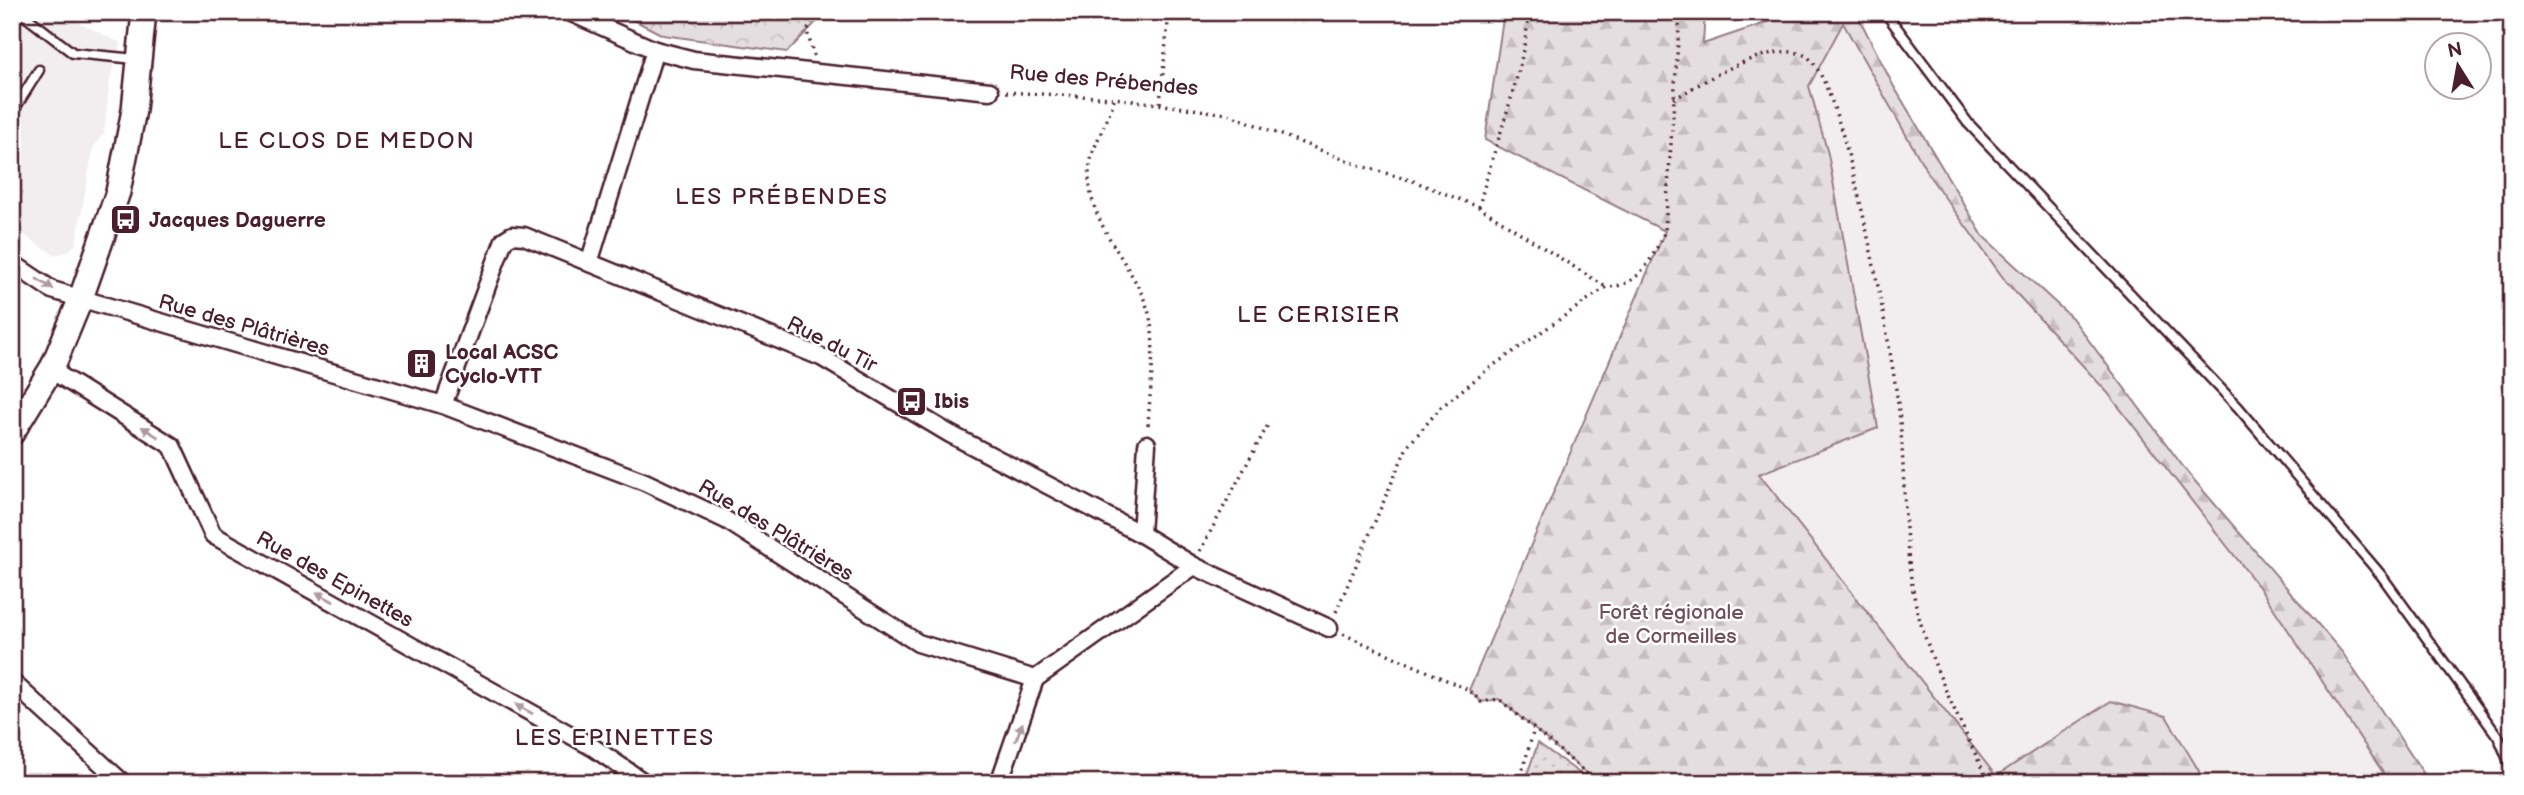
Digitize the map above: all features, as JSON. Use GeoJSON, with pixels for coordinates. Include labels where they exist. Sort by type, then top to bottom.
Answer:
{"type":"FeatureCollection","features":[{"type":"Feature","properties":{"kind":"street"},"geometry":{"type":"LineString","coordinates":[[12,433],[53,366],[81,298],[118,192],[134,110],[144,12]]}},
{"type":"Feature","properties":{"kind":"street","name":"Rue des Prébendes"},"geometry":{"type":"LineString","coordinates":[[569,12],[655,50],[694,60],[990,91]]}},
{"type":"Feature","properties":{"kind":"street"},"geometry":{"type":"LineString","coordinates":[[589,262],[655,50]]}},
{"type":"Feature","properties":{"kind":"street","name":"Rue du Tir"},"geometry":{"type":"LineString","coordinates":[[443,405],[504,240],[513,235],[524,236],[821,357],[950,433],[1141,534],[1194,566]]}},
{"type":"Feature","properties":{"kind":"street","name":"Rue des Plâtrières"},"geometry":{"type":"LineString","coordinates":[[12,262],[52,289],[443,405],[686,499],[726,520],[918,643],[1035,679]]}},
{"type":"Feature","properties":{"kind":"street","name":"Rue des Epinettes"},"geometry":{"type":"LineString","coordinates":[[53,366],[62,377],[172,446],[214,535],[594,748],[645,783]]}},
{"type":"Feature","properties":{"kind":"street"},"geometry":{"type":"LineString","coordinates":[[1141,534],[1147,444]]}},
{"type":"Feature","properties":{"kind":"street"},"geometry":{"type":"LineString","coordinates":[[999,783],[1035,679],[1194,566],[1329,628]]}},
{"type":"Feature","properties":{"kind":"street"},"geometry":{"type":"LineString","coordinates":[[12,682],[123,783]]}},
{"type":"Feature","properties":{"kind":"lane"},"geometry":{"type":"LineString","coordinates":[[20,12],[73,53],[139,59]]}},
{"type":"Feature","properties":{"kind":"lane"},"geometry":{"type":"LineString","coordinates":[[1885,12],[1968,123],[2238,407],[2381,575],[2499,738],[2512,769]]}},
{"type":"Feature","properties":{"kind":"lane"},"geometry":{"type":"LineString","coordinates":[[12,113],[39,70]]}},
{"type":"Feature","properties":{"kind":"path"},"geometry":{"type":"LineString","coordinates":[[816,12],[807,31],[822,74]]}},
{"type":"Feature","properties":{"kind":"path"},"geometry":{"type":"LineString","coordinates":[[1160,103],[1169,12]]}},
{"type":"Feature","properties":{"kind":"path"},"geometry":{"type":"LineString","coordinates":[[1479,207],[1493,150],[1515,94],[1528,12]]}},
{"type":"Feature","properties":{"kind":"path"},"geometry":{"type":"LineString","coordinates":[[1602,783],[1586,773],[1499,699],[1481,702],[1469,690],[1329,628],[1407,447],[1441,407],[1606,287],[1618,287],[1635,279],[1650,264],[1665,231],[1680,12]]}},
{"type":"Feature","properties":{"kind":"path"},"geometry":{"type":"LineString","coordinates":[[1674,99],[1705,81],[1766,55],[1790,52],[1807,56],[1819,69],[1845,145],[1890,345],[1899,412],[1907,537],[1915,601],[1933,659],[1986,777]]}},
{"type":"Feature","properties":{"kind":"path","name":"Rue des Prébendes"},"geometry":{"type":"LineString","coordinates":[[990,91],[1115,98],[1228,114],[1361,166],[1413,181],[1479,207],[1606,287]]}},
{"type":"Feature","properties":{"kind":"path"},"geometry":{"type":"LineString","coordinates":[[1115,98],[1111,115],[1093,150],[1089,175],[1092,208],[1134,276],[1149,312],[1151,341],[1147,444]]}},
{"type":"Feature","properties":{"kind":"path"},"geometry":{"type":"LineString","coordinates":[[1194,566],[1269,423]]}},
{"type":"Feature","properties":{"kind":"path"},"geometry":{"type":"LineString","coordinates":[[1519,783],[1534,729]]}},
{"type":"Feature","properties":{"kind":"shaded area"},"geometry":{"type":"Polygon","coordinates":[[[12,12],[57,12],[121,43],[110,79],[104,133],[93,148],[76,244],[67,252],[54,255],[12,227],[12,12]]]}},
{"type":"Feature","properties":{"kind":"shaded area"},"geometry":{"type":"Polygon","coordinates":[[[1843,23],[1883,92],[2007,283],[2107,392],[2262,591],[2390,783],[2198,783],[2199,771],[2111,701],[1996,776],[1759,474],[1878,427],[1828,154],[1809,86],[1843,23]]]}},
{"type":"Feature","properties":{"kind":"green space"},"geometry":{"type":"Polygon","coordinates":[[[618,12],[826,12],[787,52],[663,35],[618,12]]]}},
{"type":"Feature","properties":{"kind":"green space","name":"Forêt régionale de Cormeilles"},"geometry":{"type":"Polygon","coordinates":[[[1504,12],[1705,12],[1703,44],[1798,12],[1856,12],[1893,85],[1983,236],[2072,318],[2188,473],[2342,652],[2430,783],[2390,783],[2262,591],[2107,392],[2007,283],[1930,177],[1843,23],[1809,86],[1828,154],[1878,428],[1759,474],[1996,776],[2111,701],[2166,716],[2199,771],[2198,783],[1602,783],[1586,773],[1499,699],[1481,702],[1469,690],[1665,231],[1485,140],[1504,12]]]}},
{"type":"Feature","properties":{"kind":"green space"},"geometry":{"type":"Polygon","coordinates":[[[1538,743],[1593,783],[1524,783],[1538,743]]]}},
{"type":"Feature","properties":{"kind":"place","name":"Jacques Daguerre"},"geometry":{"type":"Point","coordinates":[126,220]}},
{"type":"Feature","properties":{"kind":"place","name":"Local ACSC Cyclo-VTT"},"geometry":{"type":"Point","coordinates":[422,364]}},
{"type":"Feature","properties":{"kind":"place","name":"Ibis"},"geometry":{"type":"Point","coordinates":[911,401]}},
{"type":"Feature","properties":{"kind":"district","name":"LE CLOS DE MEDON"},"geometry":{"type":"Point","coordinates":[347,140]}},
{"type":"Feature","properties":{"kind":"district","name":"LES PRÉBENDES"},"geometry":{"type":"Point","coordinates":[782,196]}},
{"type":"Feature","properties":{"kind":"district","name":"LE CERISIER"},"geometry":{"type":"Point","coordinates":[1319,314]}},
{"type":"Feature","properties":{"kind":"district","name":"LES EPINETTES"},"geometry":{"type":"Point","coordinates":[615,737]}}]}
